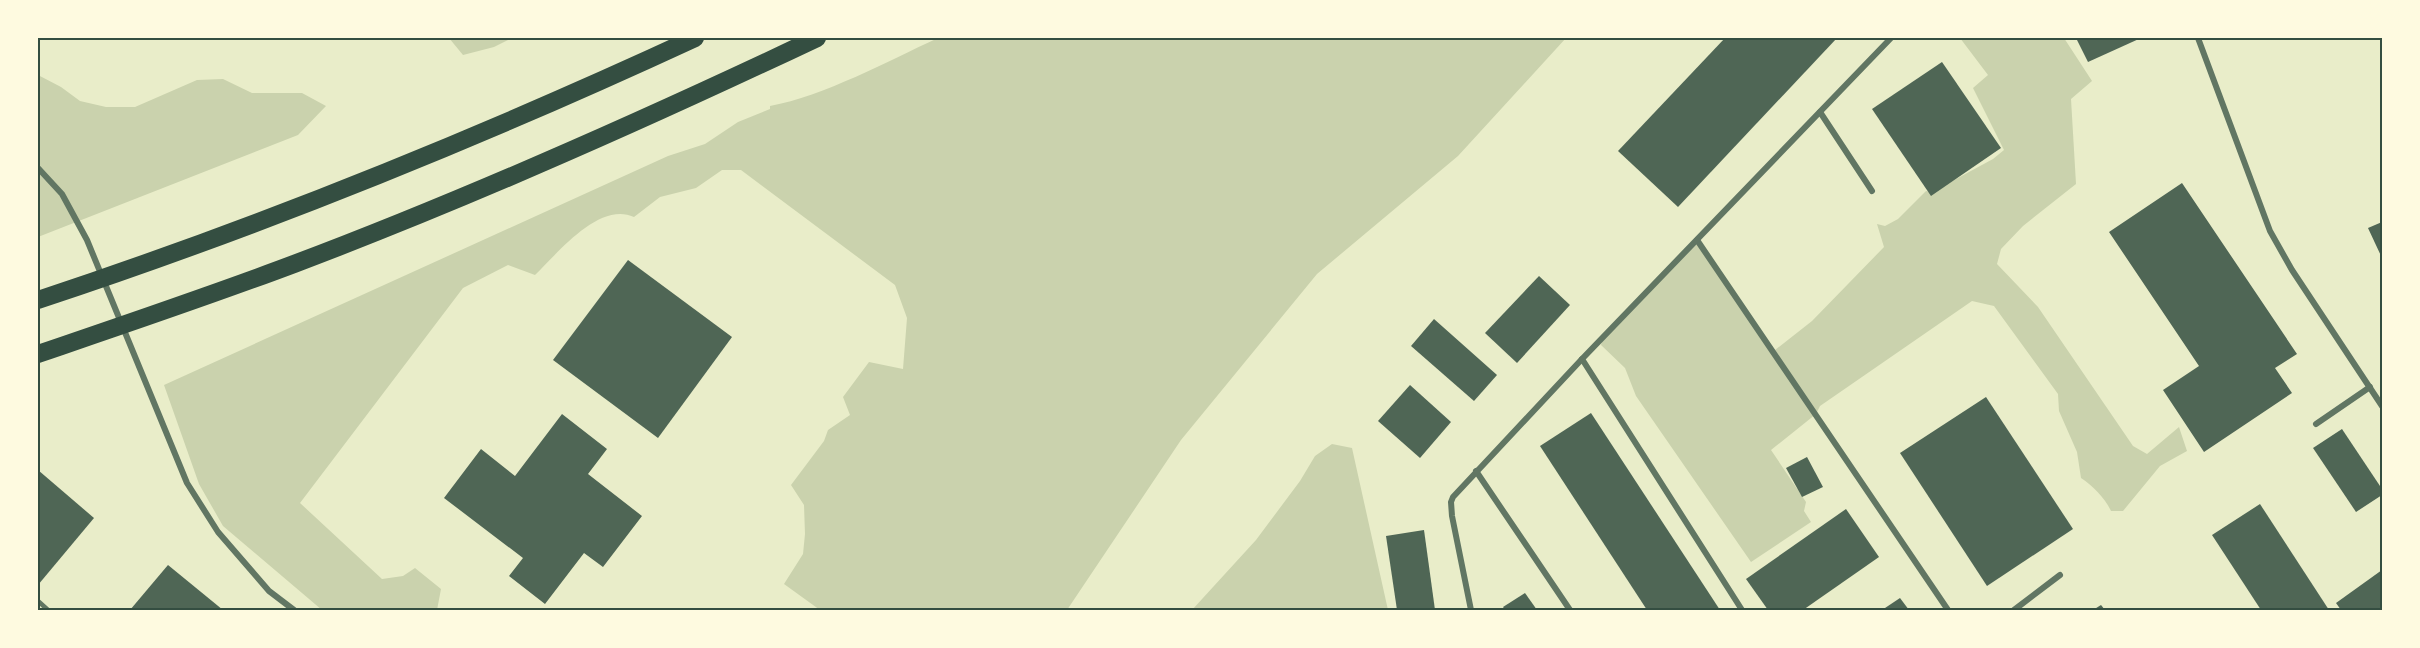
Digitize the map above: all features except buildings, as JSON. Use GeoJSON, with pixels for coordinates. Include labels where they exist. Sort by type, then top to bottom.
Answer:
{"type":"FeatureCollection","features":[{"type":"Feature","properties":{"kind":"highway"},"geometry":{"type":"LineString","coordinates":[[38,300],[200,244],[365,180],[550,104],[695,38]]}},
{"type":"Feature","properties":{"kind":"highway"},"geometry":{"type":"LineString","coordinates":[[38,354],[236,286],[441,206],[632,123],[817,38]]}},
{"type":"Feature","properties":{"kind":"street"},"geometry":{"type":"LineString","coordinates":[[1471,610],[1451,502],[1476,471],[1582,359],[1891,38]]}},
{"type":"Feature","properties":{"kind":"street"},"geometry":{"type":"LineString","coordinates":[[2198,38],[2270,231],[2292,270],[2382,406]]}},
{"type":"Feature","properties":{"kind":"street"},"geometry":{"type":"LineString","coordinates":[[1820,112],[1872,191]]}},
{"type":"Feature","properties":{"kind":"street"},"geometry":{"type":"LineString","coordinates":[[38,168],[62,194],[87,240],[187,483],[218,531],[269,591],[294,610]]}},
{"type":"Feature","properties":{"kind":"street"},"geometry":{"type":"LineString","coordinates":[[1697,240],[1948,610]]}},
{"type":"Feature","properties":{"kind":"street"},"geometry":{"type":"LineString","coordinates":[[1582,359],[1742,610]]}},
{"type":"Feature","properties":{"kind":"street"},"geometry":{"type":"LineString","coordinates":[[2316,424],[2370,387]]}},
{"type":"Feature","properties":{"kind":"street"},"geometry":{"type":"LineString","coordinates":[[1476,471],[1570,610]]}},
{"type":"Feature","properties":{"kind":"street"},"geometry":{"type":"LineString","coordinates":[[2014,610],[2061,576]]}},
{"type":"Feature","properties":{"kind":"lane"},"geometry":{"type":"LineString","coordinates":[[38,601],[48,610]]}},
{"type":"Feature","properties":{"kind":"green space"},"geometry":{"type":"Polygon","coordinates":[[[449,38],[512,38],[494,47],[463,55],[449,38]]]}},
{"type":"Feature","properties":{"kind":"green space"},"geometry":{"type":"Polygon","coordinates":[[[938,38],[1566,38],[1458,156],[1317,274],[1181,440],[1067,610],[820,610],[784,584],[803,554],[805,534],[804,505],[791,485],[824,441],[828,430],[850,415],[843,397],[869,362],[903,369],[907,318],[895,285],[741,170],[722,170],[696,188],[660,197],[634,217],[621,214],[607,216],[593,223],[567,243],[535,275],[508,265],[463,288],[300,503],[382,579],[403,576],[415,568],[441,589],[437,610],[322,610],[223,526],[199,484],[164,385],[668,156],[705,144],[738,122],[770,109],[770,106],[834,86],[938,38]]]}},
{"type":"Feature","properties":{"kind":"green space"},"geometry":{"type":"Polygon","coordinates":[[[1960,38],[2064,38],[2092,81],[2071,99],[2076,184],[2023,226],[2001,249],[1997,264],[2038,307],[2133,446],[2147,454],[2179,427],[2187,451],[2160,466],[2123,511],[2111,511],[2098,493],[2081,478],[2077,452],[2059,411],[2058,394],[1994,306],[1972,301],[1820,406],[1816,414],[1771,450],[1806,502],[1804,511],[1811,522],[1751,562],[1636,396],[1625,368],[1601,345],[1602,341],[1696,243],[1775,350],[1812,321],[1884,247],[1877,224],[1885,226],[1898,219],[1926,191],[1932,192],[1993,159],[2004,150],[1973,88],[1988,75],[1960,38]]]}},
{"type":"Feature","properties":{"kind":"green space"},"geometry":{"type":"Polygon","coordinates":[[[38,75],[61,87],[80,101],[106,107],[135,107],[197,80],[223,79],[252,93],[302,93],[326,106],[298,135],[38,237],[38,75]]]}},
{"type":"Feature","properties":{"kind":"green space"},"geometry":{"type":"Polygon","coordinates":[[[1332,444],[1352,448],[1388,610],[1192,610],[1256,540],[1300,481],[1315,456],[1332,444]]]}}]}
